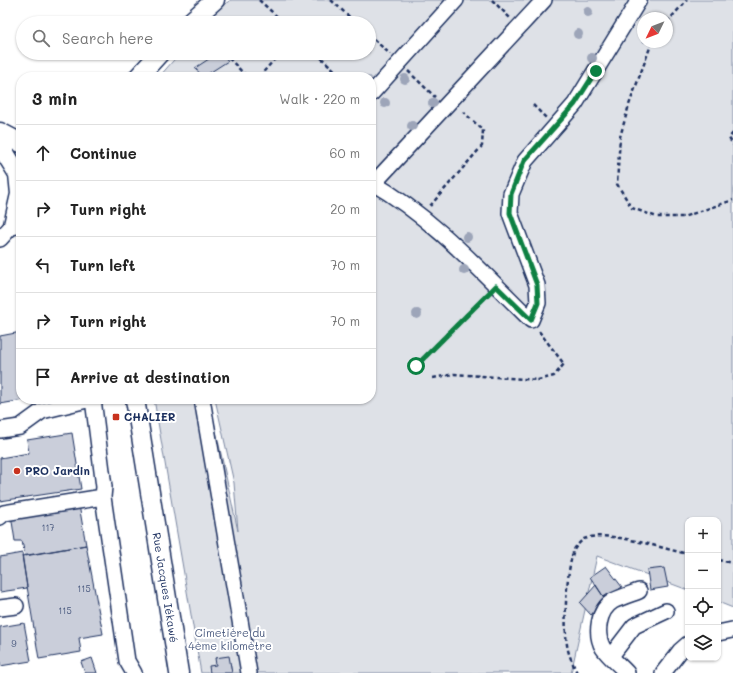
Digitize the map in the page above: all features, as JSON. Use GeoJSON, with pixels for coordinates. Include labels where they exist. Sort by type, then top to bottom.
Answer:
{"type":"FeatureCollection","features":[{"type":"Feature","properties":{"kind":"main road"},"geometry":{"type":"LineString","coordinates":[[197,16],[215,0]]}},
{"type":"Feature","properties":{"kind":"main road"},"geometry":{"type":"LineString","coordinates":[[143,72],[154,60]]}},
{"type":"Feature","properties":{"kind":"main road"},"geometry":{"type":"LineString","coordinates":[[0,132],[16,140]]}},
{"type":"Feature","properties":{"kind":"main road"},"geometry":{"type":"LineString","coordinates":[[0,144],[16,154]]}},
{"type":"Feature","properties":{"kind":"main road"},"geometry":{"type":"LineString","coordinates":[[0,144],[16,171]]}},
{"type":"Feature","properties":{"kind":"main road","name":"Rue Jacques Iékawé"},"geometry":{"type":"LineString","coordinates":[[130,404],[152,501]]}},
{"type":"Feature","properties":{"kind":"main road","name":"Rue Jacques Iékawé"},"geometry":{"type":"LineString","coordinates":[[137,404],[179,673]]}},
{"type":"Feature","properties":{"kind":"street"},"geometry":{"type":"LineString","coordinates":[[376,88],[456,0]]}},
{"type":"Feature","properties":{"kind":"street"},"geometry":{"type":"LineString","coordinates":[[376,179],[544,0]]}},
{"type":"Feature","properties":{"kind":"street"},"geometry":{"type":"LineString","coordinates":[[376,186],[412,210],[445,237],[531,320],[538,303],[537,285],[510,213],[511,194],[524,161],[575,104],[639,0]]}},
{"type":"Feature","properties":{"kind":"street"},"geometry":{"type":"LineString","coordinates":[[0,239],[16,223]]}},
{"type":"Feature","properties":{"kind":"street"},"geometry":{"type":"LineString","coordinates":[[0,430],[20,427],[42,411],[71,404]]}},
{"type":"Feature","properties":{"kind":"street"},"geometry":{"type":"LineString","coordinates":[[93,404],[104,487],[103,497],[127,661],[134,673]]}},
{"type":"Feature","properties":{"kind":"street"},"geometry":{"type":"LineString","coordinates":[[203,404],[248,673]]}},
{"type":"Feature","properties":{"kind":"street"},"geometry":{"type":"LineString","coordinates":[[0,517],[4,513],[103,497]]}},
{"type":"Feature","properties":{"kind":"street"},"geometry":{"type":"LineString","coordinates":[[627,673],[604,649],[598,637],[602,614],[612,602],[639,591]]}},
{"type":"Feature","properties":{"kind":"street"},"geometry":{"type":"LineString","coordinates":[[0,608],[16,606]]}},
{"type":"Feature","properties":{"kind":"street"},"geometry":{"type":"LineString","coordinates":[[611,656],[634,626],[666,610]]}},
{"type":"Feature","properties":{"kind":"street"},"geometry":{"type":"LineString","coordinates":[[663,673],[685,647]]}},
{"type":"Feature","properties":{"kind":"path"},"geometry":{"type":"LineString","coordinates":[[259,0],[276,16]]}},
{"type":"Feature","properties":{"kind":"path"},"geometry":{"type":"LineString","coordinates":[[331,0],[348,16]]}},
{"type":"Feature","properties":{"kind":"path"},"geometry":{"type":"LineString","coordinates":[[492,0],[519,26]]}},
{"type":"Feature","properties":{"kind":"path"},"geometry":{"type":"LineString","coordinates":[[673,15],[687,0]]}},
{"type":"Feature","properties":{"kind":"path"},"geometry":{"type":"LineString","coordinates":[[650,48],[629,105],[620,137],[617,184],[632,208],[657,217],[683,216],[733,200]]}},
{"type":"Feature","properties":{"kind":"path"},"geometry":{"type":"LineString","coordinates":[[231,60],[242,72]]}},
{"type":"Feature","properties":{"kind":"path"},"geometry":{"type":"LineString","coordinates":[[263,72],[274,60]]}},
{"type":"Feature","properties":{"kind":"path"},"geometry":{"type":"LineString","coordinates":[[324,60],[337,72]]}},
{"type":"Feature","properties":{"kind":"path"},"geometry":{"type":"LineString","coordinates":[[733,133],[729,138],[733,145]]}},
{"type":"Feature","properties":{"kind":"path"},"geometry":{"type":"LineString","coordinates":[[416,366],[496,286]]}},
{"type":"Feature","properties":{"kind":"path"},"geometry":{"type":"LineString","coordinates":[[433,378],[454,374],[538,380],[554,376],[564,364],[531,320]]}},
{"type":"Feature","properties":{"kind":"path"},"geometry":{"type":"LineString","coordinates":[[577,673],[568,650],[566,616],[569,576],[574,550],[583,540],[602,536],[685,553]]}},
{"type":"Feature","properties":{"kind":"path"},"geometry":{"type":"LineString","coordinates":[[721,561],[733,563]]}},
{"type":"Feature","properties":{"kind":"green space","name":"Cimetière du 4ème kilomètre"},"geometry":{"type":"Polygon","coordinates":[[[231,0],[644,0],[635,19],[637,16],[637,48],[673,48],[673,12],[639,12],[647,0],[733,0],[733,608],[721,603],[721,517],[685,517],[685,589],[597,556],[571,673],[201,673],[155,404],[210,404],[238,531],[234,483],[216,404],[376,404],[376,72],[163,72],[174,60],[376,60],[376,16],[212,16],[220,7],[231,0]]]}},
{"type":"Feature","properties":{"kind":"building"},"geometry":{"type":"Polygon","coordinates":[[[207,60],[228,61],[211,72],[199,72],[195,68],[207,60]]]}},
{"type":"Feature","properties":{"kind":"building"},"geometry":{"type":"Polygon","coordinates":[[[16,333],[16,401],[0,404],[0,336],[16,333]]]}},
{"type":"Feature","properties":{"kind":"building"},"geometry":{"type":"Polygon","coordinates":[[[72,433],[81,489],[0,501],[0,458],[29,453],[27,440],[72,433]]]}},
{"type":"Feature","properties":{"kind":"building"},"geometry":{"type":"Polygon","coordinates":[[[79,505],[86,545],[25,556],[22,541],[15,541],[11,515],[79,505]]]}},
{"type":"Feature","properties":{"kind":"building"},"geometry":{"type":"Polygon","coordinates":[[[86,545],[103,634],[79,638],[81,652],[39,659],[22,556],[86,545]]]}},
{"type":"Feature","properties":{"kind":"building"},"geometry":{"type":"Polygon","coordinates":[[[22,553],[27,588],[0,592],[0,557],[22,553]]]}},
{"type":"Feature","properties":{"kind":"building"},"geometry":{"type":"Polygon","coordinates":[[[606,566],[622,587],[605,599],[590,577],[606,566]]]}},
{"type":"Feature","properties":{"kind":"building"},"geometry":{"type":"Polygon","coordinates":[[[664,568],[668,587],[650,590],[647,570],[664,568]]]}},
{"type":"Feature","properties":{"kind":"building"},"geometry":{"type":"Polygon","coordinates":[[[596,585],[605,599],[591,615],[580,603],[596,585]]]}},
{"type":"Feature","properties":{"kind":"building"},"geometry":{"type":"Polygon","coordinates":[[[24,623],[31,661],[0,666],[0,627],[24,623]]]}},
{"type":"Feature","properties":{"kind":"building"},"geometry":{"type":"Polygon","coordinates":[[[229,656],[232,673],[210,673],[209,666],[216,665],[215,658],[229,656]]]}},
{"type":"Feature","properties":{"kind":"building"},"geometry":{"type":"Polygon","coordinates":[[[92,658],[97,673],[85,673],[81,662],[92,658]]]}},
{"type":"Feature","properties":{"kind":"place","name":"CHALIER"},"geometry":{"type":"Point","coordinates":[116,417]}},
{"type":"Feature","properties":{"kind":"place","name":"PRO Jardin"},"geometry":{"type":"Point","coordinates":[17,471]}},
{"type":"Feature","properties":{"kind":"route"},"geometry":{"type":"LineString","coordinates":[[416,366],[496,286],[531,320],[538,303],[537,285],[510,213],[511,194],[519,177],[524,161],[575,104],[596,71]]}}]}
